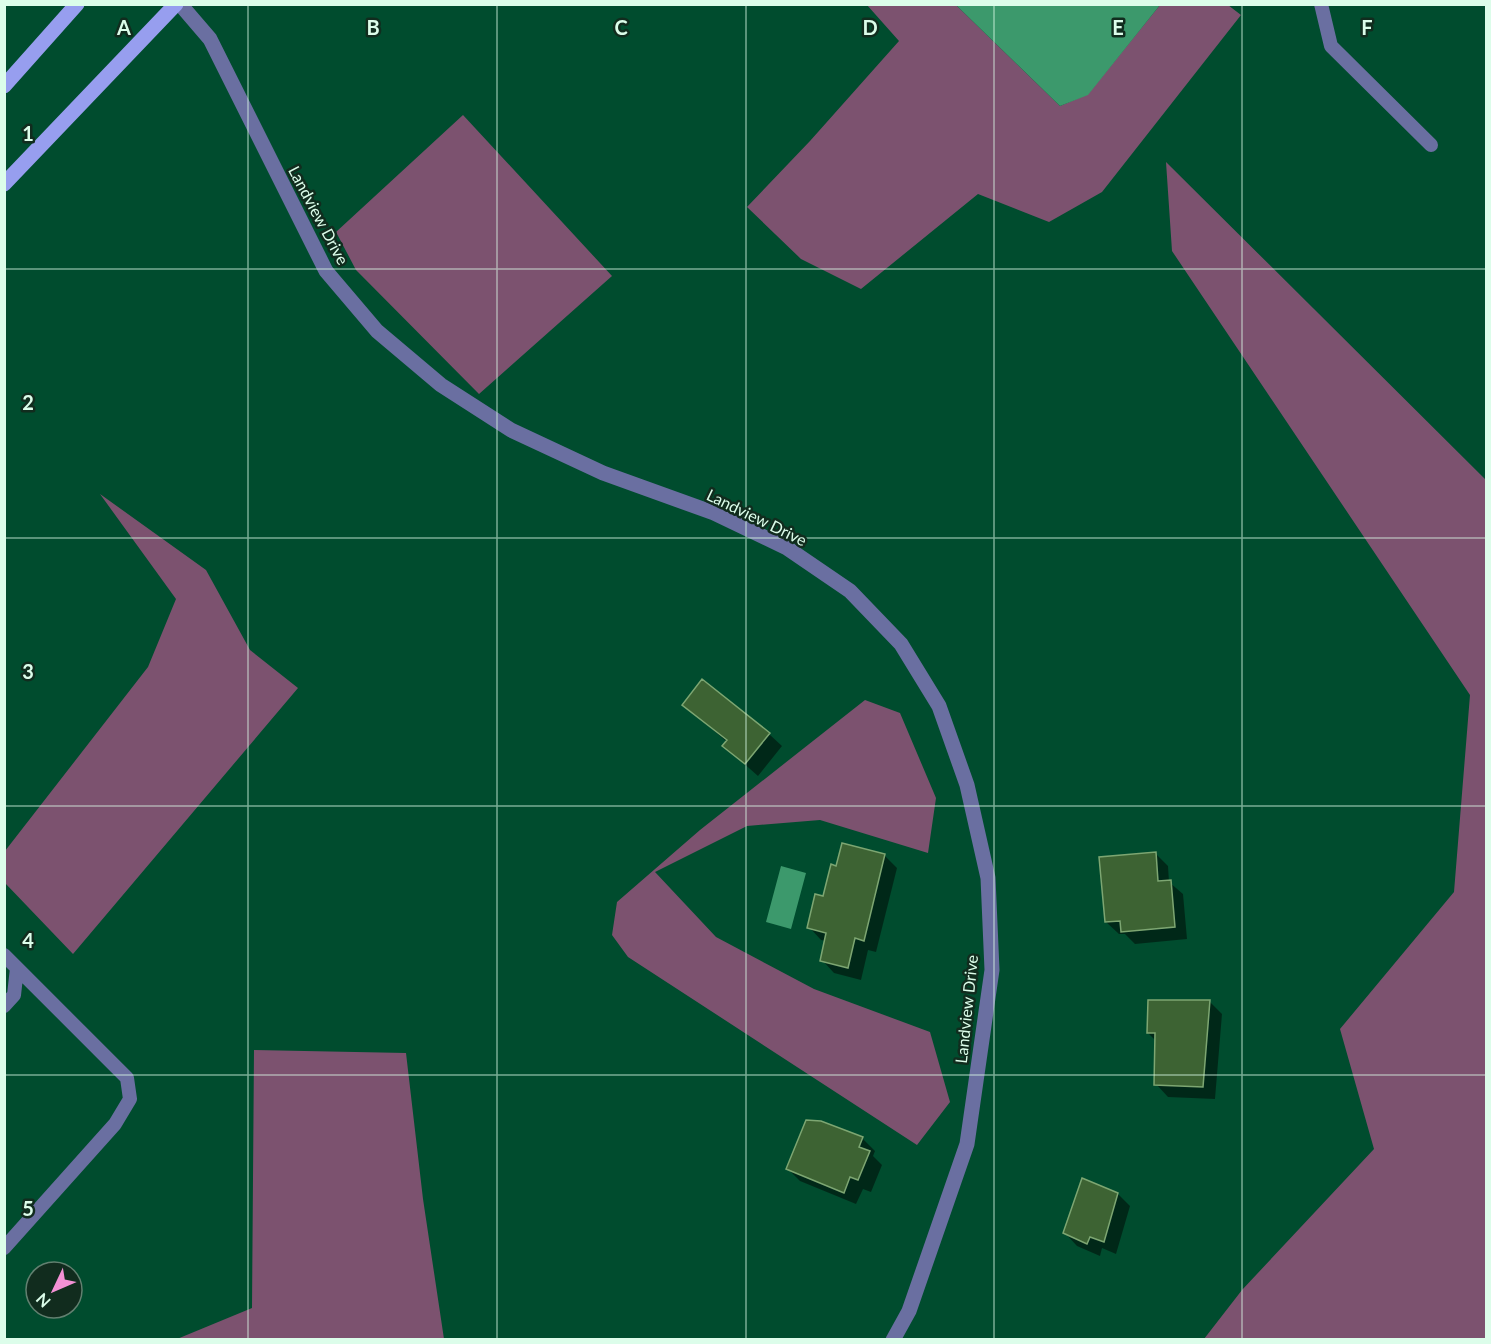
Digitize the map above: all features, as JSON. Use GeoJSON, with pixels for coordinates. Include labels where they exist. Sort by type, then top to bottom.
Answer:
{"type":"FeatureCollection","features":[{"type":"Feature","properties":{"kind":"main road"},"geometry":{"type":"LineString","coordinates":[[4,86],[77,4]]}},
{"type":"Feature","properties":{"kind":"main road"},"geometry":{"type":"LineString","coordinates":[[4,184],[178,4]]}},
{"type":"Feature","properties":{"kind":"street","name":"Landview Drive"},"geometry":{"type":"LineString","coordinates":[[178,4],[210,39],[326,271],[377,331],[441,385],[511,430],[603,473],[714,513],[787,548],[850,591],[901,644],[939,706],[967,785],[988,878],[992,970],[967,1144],[909,1311],[893,1340]]}},
{"type":"Feature","properties":{"kind":"lane"},"geometry":{"type":"LineString","coordinates":[[1321,4],[1330,46],[1431,145]]}},
{"type":"Feature","properties":{"kind":"lane"},"geometry":{"type":"LineString","coordinates":[[4,955],[127,1078],[130,1099],[116,1124],[4,1248]]}},
{"type":"Feature","properties":{"kind":"lane"},"geometry":{"type":"LineString","coordinates":[[4,1006],[14,995],[17,968]]}},
{"type":"Feature","properties":{"kind":"shaded area"},"geometry":{"type":"Polygon","coordinates":[[[867,5],[956,5],[1060,106],[1088,94],[1160,5],[1228,5],[1241,15],[1102,192],[1049,222],[978,194],[861,289],[801,259],[747,207],[810,141],[899,41],[867,5]]]}},
{"type":"Feature","properties":{"kind":"shaded area"},"geometry":{"type":"Polygon","coordinates":[[[956,5],[1160,5],[1088,95],[1060,106],[956,5]]]}},
{"type":"Feature","properties":{"kind":"shaded area"},"geometry":{"type":"Polygon","coordinates":[[[463,115],[612,276],[479,394],[356,270],[336,232],[463,115]]]}},
{"type":"Feature","properties":{"kind":"shaded area"},"geometry":{"type":"Polygon","coordinates":[[[1166,162],[1486,480],[1486,1339],[1204,1339],[1242,1290],[1374,1149],[1340,1029],[1454,892],[1470,695],[1172,251],[1166,162]]]}},
{"type":"Feature","properties":{"kind":"shaded area"},"geometry":{"type":"Polygon","coordinates":[[[100,494],[206,570],[250,650],[298,688],[73,954],[5,883],[5,851],[148,667],[176,599],[100,494]]]}},
{"type":"Feature","properties":{"kind":"shaded area"},"geometry":{"type":"Polygon","coordinates":[[[865,700],[900,713],[936,798],[928,853],[820,820],[747,826],[655,872],[716,937],[814,989],[930,1032],[950,1102],[917,1145],[628,957],[612,935],[617,902],[700,830],[865,700]]]}},
{"type":"Feature","properties":{"kind":"shaded area"},"geometry":{"type":"Polygon","coordinates":[[[781,866],[806,873],[791,929],[766,922],[781,866]]]}},
{"type":"Feature","properties":{"kind":"shaded area"},"geometry":{"type":"Polygon","coordinates":[[[254,1050],[406,1053],[423,1199],[444,1339],[177,1339],[252,1308],[254,1050]]]}},
{"type":"Feature","properties":{"kind":"building"},"geometry":{"type":"Polygon","coordinates":[[[702,679],[770,733],[745,764],[722,746],[727,740],[682,705],[702,679]]]}},
{"type":"Feature","properties":{"kind":"building"},"geometry":{"type":"Polygon","coordinates":[[[842,843],[885,854],[864,941],[855,938],[848,968],[820,961],[826,933],[807,928],[815,894],[823,896],[831,864],[836,866],[842,843]]]}},
{"type":"Feature","properties":{"kind":"building"},"geometry":{"type":"Polygon","coordinates":[[[1156,852],[1158,881],[1171,880],[1175,927],[1121,932],[1120,921],[1105,922],[1099,857],[1156,852]]]}},
{"type":"Feature","properties":{"kind":"building"},"geometry":{"type":"Polygon","coordinates":[[[1148,1000],[1210,1000],[1203,1087],[1154,1085],[1155,1033],[1147,1033],[1148,1000]]]}},
{"type":"Feature","properties":{"kind":"building"},"geometry":{"type":"Polygon","coordinates":[[[806,1120],[821,1121],[863,1137],[859,1147],[870,1151],[858,1180],[850,1177],[844,1193],[786,1169],[806,1120]]]}},
{"type":"Feature","properties":{"kind":"building"},"geometry":{"type":"Polygon","coordinates":[[[1082,1178],[1118,1193],[1104,1242],[1090,1237],[1087,1244],[1063,1233],[1082,1178]]]}}]}
